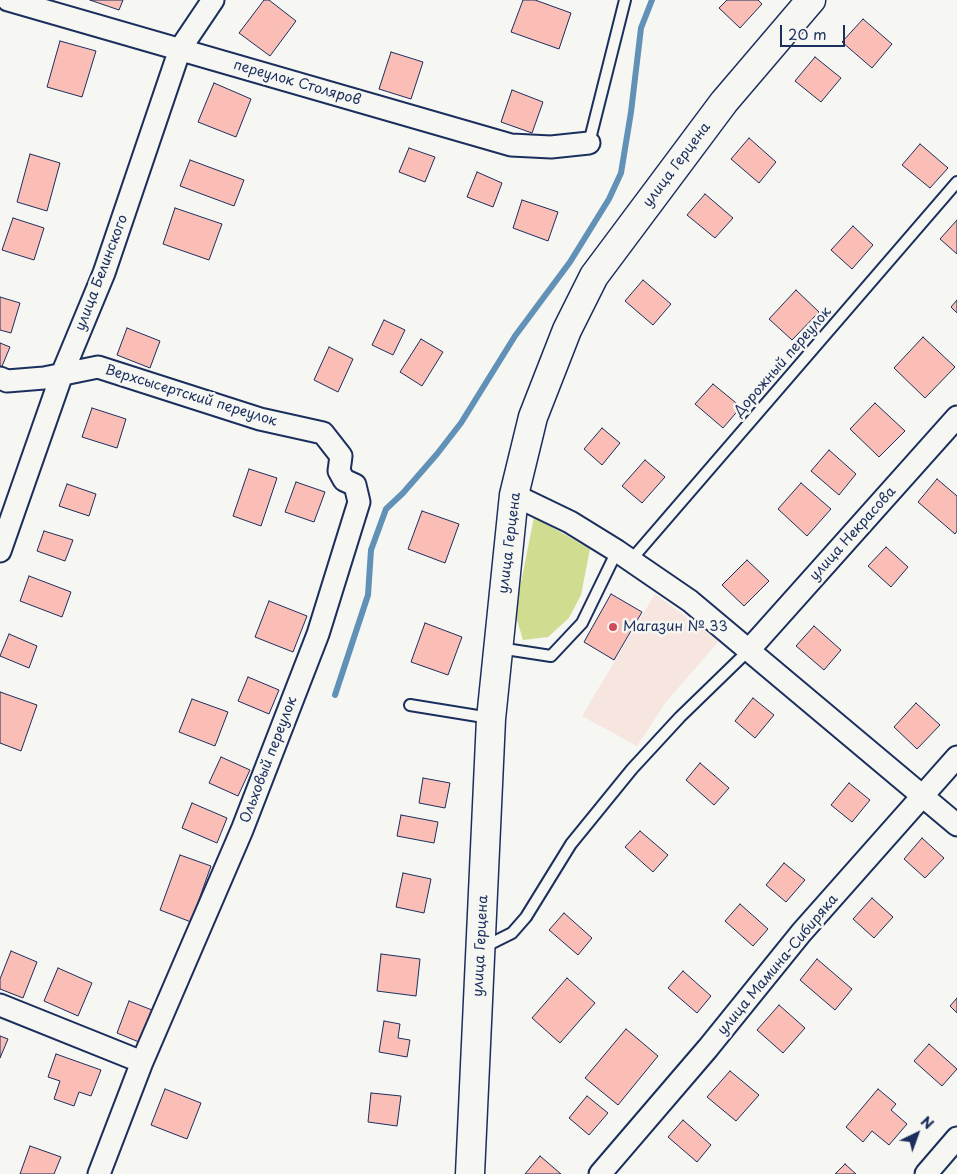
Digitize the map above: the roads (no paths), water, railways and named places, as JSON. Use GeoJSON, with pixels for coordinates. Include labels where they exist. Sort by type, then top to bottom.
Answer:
{"type":"FeatureCollection","features":[{"type":"Feature","properties":{"kind":"main road","name":"улица Герцена"},"geometry":{"type":"LineString","coordinates":[[470,1174],[482,948],[491,719],[514,495],[533,417],[567,330],[594,276],[724,102],[811,0]]}},
{"type":"Feature","properties":{"kind":"street","name":"переулок Столяров"},"geometry":{"type":"LineString","coordinates":[[8,0],[511,145],[551,147],[589,143]]}},
{"type":"Feature","properties":{"kind":"street","name":"улица Белинского"},"geometry":{"type":"LineString","coordinates":[[0,551],[62,374],[104,273],[180,49],[213,0]]}},
{"type":"Feature","properties":{"kind":"street","name":"Верхсысертский переулок"},"geometry":{"type":"LineString","coordinates":[[0,378],[7,380],[44,378],[98,367],[260,419],[323,433],[341,456]]}},
{"type":"Feature","properties":{"kind":"street","name":"улица Некрасова"},"geometry":{"type":"LineString","coordinates":[[748,651],[957,417]]}},
{"type":"Feature","properties":{"kind":"street","name":"Ольховый переулок"},"geometry":{"type":"LineString","coordinates":[[142,1062],[242,830],[318,634],[359,502],[355,485],[344,480],[339,471],[341,456]]}},
{"type":"Feature","properties":{"kind":"street"},"geometry":{"type":"LineString","coordinates":[[514,495],[570,522],[624,555],[690,601],[957,825]]}},
{"type":"Feature","properties":{"kind":"street","name":"улица Мамина-Сибиряка"},"geometry":{"type":"LineString","coordinates":[[600,1174],[708,1048],[801,933],[957,758]]}},
{"type":"Feature","properties":{"kind":"street"},"geometry":{"type":"LineString","coordinates":[[0,1005],[142,1062],[99,1174]]}},
{"type":"Feature","properties":{"kind":"street"},"geometry":{"type":"LineString","coordinates":[[926,1174],[957,1138]]}},
{"type":"Feature","properties":{"kind":"lane"},"geometry":{"type":"LineString","coordinates":[[589,143],[625,0]]}},
{"type":"Feature","properties":{"kind":"lane","name":"Дорожный переулок"},"geometry":{"type":"LineString","coordinates":[[498,648],[551,656],[582,623],[624,555],[957,182]]}},
{"type":"Feature","properties":{"kind":"lane"},"geometry":{"type":"LineString","coordinates":[[482,948],[512,933],[517,928],[526,917],[572,844],[632,769],[680,717],[748,651]]}},
{"type":"Feature","properties":{"kind":"lane"},"geometry":{"type":"LineString","coordinates":[[410,704],[491,719]]}},
{"type":"Feature","properties":{"kind":"waterway"},"geometry":{"type":"LineString","coordinates":[[335,695],[368,595],[371,550],[386,509],[403,493],[461,423],[515,336],[570,262],[609,199],[621,173],[631,112],[641,28],[652,0]]}},
{"type":"Feature","properties":{"kind":"place","name":"Магазин № 33"},"geometry":{"type":"Point","coordinates":[613,627]}}]}
